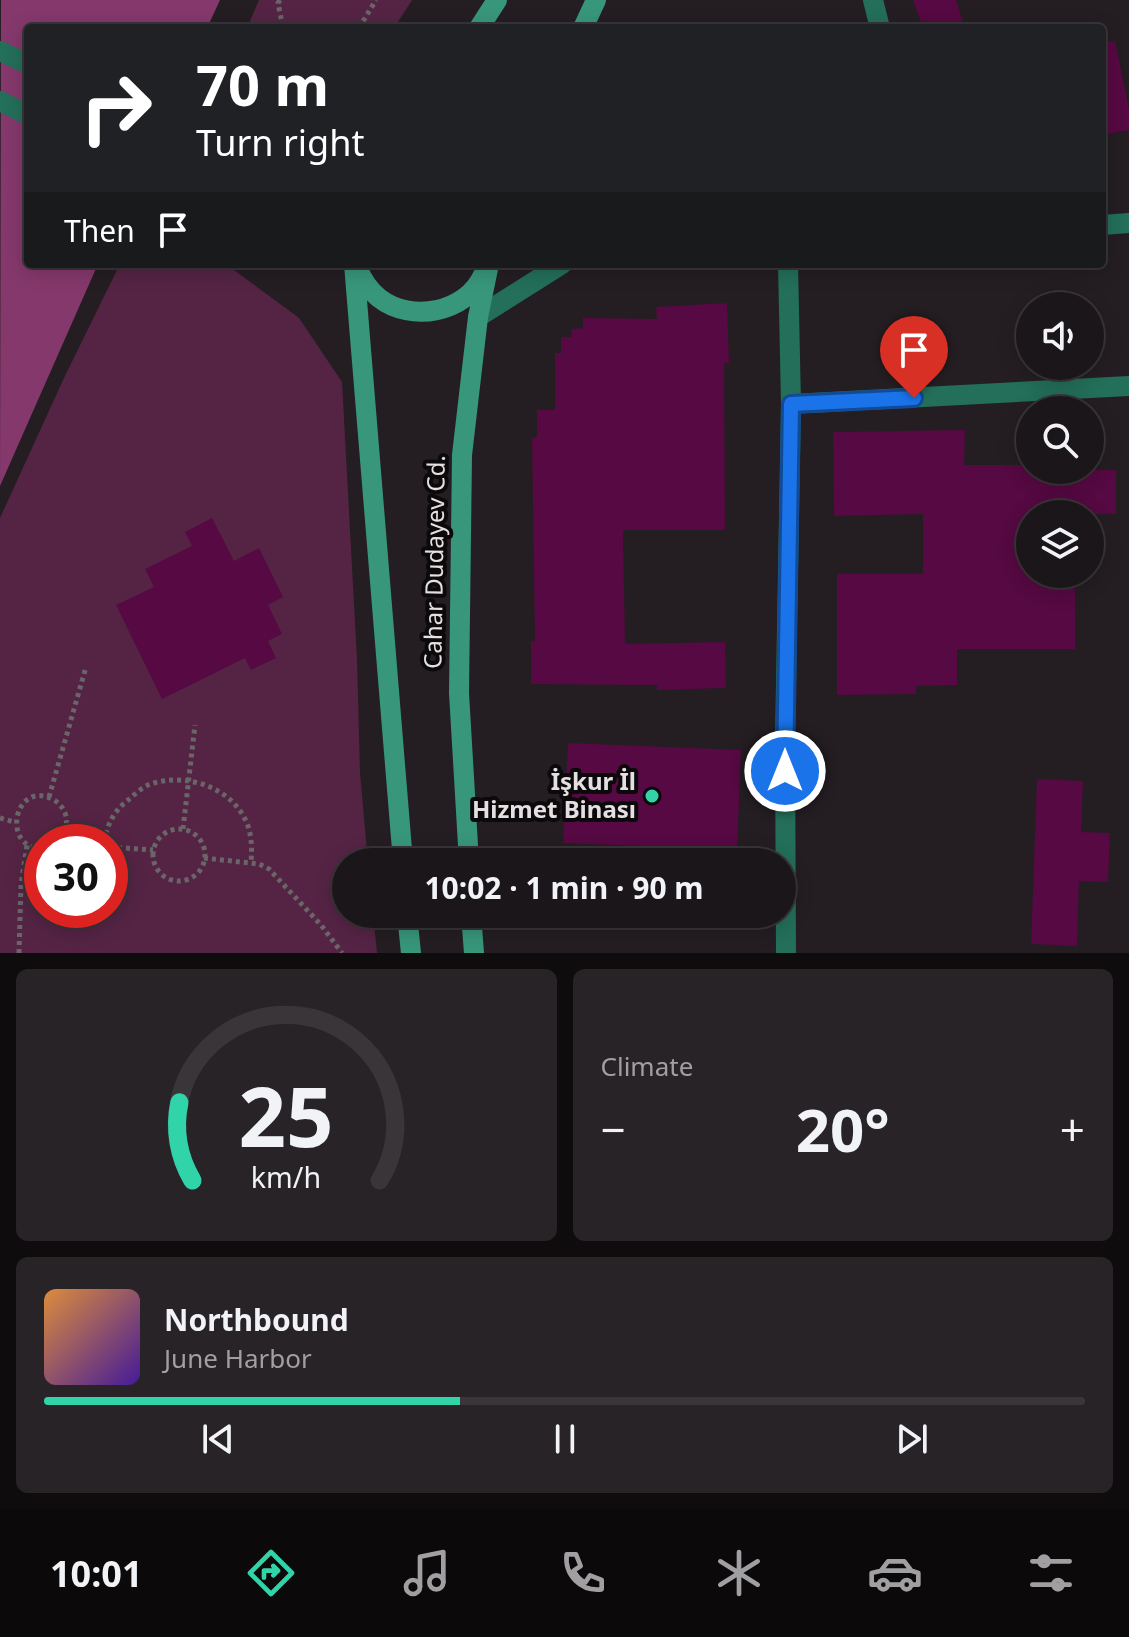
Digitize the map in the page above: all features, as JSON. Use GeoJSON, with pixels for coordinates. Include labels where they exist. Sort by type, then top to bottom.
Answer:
{"type":"FeatureCollection","features":[{"type":"Feature","properties":{"kind":"main road"},"geometry":{"type":"LineString","coordinates":[[482,24],[497,0]]}},
{"type":"Feature","properties":{"kind":"main road"},"geometry":{"type":"LineString","coordinates":[[585,24],[596,0]]}},
{"type":"Feature","properties":{"kind":"main road","name":"Cahar Dudayev Cd."},"geometry":{"type":"LineString","coordinates":[[355,268],[402,848]]}},
{"type":"Feature","properties":{"kind":"main road"},"geometry":{"type":"LineString","coordinates":[[357,268],[364,283],[380,299],[400,309],[422,312],[445,309],[465,298],[487,268]]}},
{"type":"Feature","properties":{"kind":"main road","name":"Cahar Dudayev Cd."},"geometry":{"type":"LineString","coordinates":[[468,848],[459,693],[462,455],[478,317],[488,268]]}},
{"type":"Feature","properties":{"kind":"main road"},"geometry":{"type":"LineString","coordinates":[[408,928],[411,953]]}},
{"type":"Feature","properties":{"kind":"main road"},"geometry":{"type":"LineString","coordinates":[[472,928],[474,953]]}},
{"type":"Feature","properties":{"kind":"street"},"geometry":{"type":"LineString","coordinates":[[873,0],[879,24]]}},
{"type":"Feature","properties":{"kind":"street"},"geometry":{"type":"LineString","coordinates":[[0,51],[24,62]]}},
{"type":"Feature","properties":{"kind":"street"},"geometry":{"type":"LineString","coordinates":[[0,101],[24,113]]}},
{"type":"Feature","properties":{"kind":"street"},"geometry":{"type":"LineString","coordinates":[[1106,225],[1129,223]]}},
{"type":"Feature","properties":{"kind":"street"},"geometry":{"type":"LineString","coordinates":[[478,317],[556,268]]}},
{"type":"Feature","properties":{"kind":"street"},"geometry":{"type":"LineString","coordinates":[[786,953],[785,740],[791,404],[788,268]]}},
{"type":"Feature","properties":{"kind":"street"},"geometry":{"type":"LineString","coordinates":[[791,404],[1129,386]]}},
{"type":"Feature","properties":{"kind":"path"},"geometry":{"type":"LineString","coordinates":[[280,0],[282,24]]}},
{"type":"Feature","properties":{"kind":"path"},"geometry":{"type":"LineString","coordinates":[[361,24],[376,0]]}},
{"type":"Feature","properties":{"kind":"path"},"geometry":{"type":"LineString","coordinates":[[49,797],[86,667]]}},
{"type":"Feature","properties":{"kind":"path"},"geometry":{"type":"LineString","coordinates":[[183,829],[195,725]]}},
{"type":"Feature","properties":{"kind":"path"},"geometry":{"type":"LineString","coordinates":[[109,824],[122,804],[147,785],[179,779],[209,786],[229,798],[247,822],[252,842],[251,863]]}},
{"type":"Feature","properties":{"kind":"path"},"geometry":{"type":"LineString","coordinates":[[24,842],[16,833],[14,815],[24,801],[40,796],[49,797],[63,807],[67,824]]}},
{"type":"Feature","properties":{"kind":"path"},"geometry":{"type":"LineString","coordinates":[[0,818],[14,822]]}},
{"type":"Feature","properties":{"kind":"path"},"geometry":{"type":"LineString","coordinates":[[183,829],[197,836],[202,843],[204,858],[201,869],[195,875],[188,879],[172,880],[158,871],[153,850],[164,833],[183,829]]}},
{"type":"Feature","properties":{"kind":"path"},"geometry":{"type":"LineString","coordinates":[[128,848],[153,850]]}},
{"type":"Feature","properties":{"kind":"path"},"geometry":{"type":"LineString","coordinates":[[204,858],[259,864],[269,869],[321,925],[342,953]]}},
{"type":"Feature","properties":{"kind":"path"},"geometry":{"type":"LineString","coordinates":[[19,953],[24,864]]}},
{"type":"Feature","properties":{"kind":"shaded area"},"geometry":{"type":"Polygon","coordinates":[[[1,0],[220,0],[209,24],[24,24],[24,268],[96,268],[0,486],[1,0]]]}},
{"type":"Feature","properties":{"kind":"shaded area"},"geometry":{"type":"Polygon","coordinates":[[[259,0],[412,0],[397,24],[249,24],[259,0]]]}},
{"type":"Feature","properties":{"kind":"shaded area"},"geometry":{"type":"Polygon","coordinates":[[[118,268],[231,268],[299,318],[342,382],[360,773],[367,848],[332,848],[332,928],[374,928],[377,953],[0,953],[0,518],[118,268]]]}},
{"type":"Feature","properties":{"kind":"building"},"geometry":{"type":"Polygon","coordinates":[[[913,0],[956,0],[964,24],[922,24],[913,0]]]}},
{"type":"Feature","properties":{"kind":"building"},"geometry":{"type":"Polygon","coordinates":[[[1115,41],[1129,109],[1129,130],[1106,134],[1106,42],[1115,41]]]}},
{"type":"Feature","properties":{"kind":"building"},"geometry":{"type":"Polygon","coordinates":[[[727,303],[729,363],[724,363],[725,530],[623,530],[625,644],[725,642],[726,688],[657,690],[657,685],[531,684],[531,641],[535,641],[532,438],[537,437],[537,410],[555,410],[555,353],[561,353],[561,337],[572,337],[571,329],[583,328],[583,318],[657,319],[656,307],[727,303]]]}},
{"type":"Feature","properties":{"kind":"building"},"geometry":{"type":"Polygon","coordinates":[[[965,430],[964,465],[1016,465],[1016,484],[1104,484],[1104,470],[1116,470],[1116,514],[1104,514],[1104,500],[1016,500],[1016,588],[1075,588],[1075,649],[957,649],[957,685],[916,686],[916,694],[837,695],[837,574],[923,574],[923,514],[834,516],[833,432],[965,430]]]}},
{"type":"Feature","properties":{"kind":"building"},"geometry":{"type":"Polygon","coordinates":[[[212,518],[234,561],[259,548],[283,597],[268,605],[282,634],[268,641],[276,658],[251,670],[245,658],[162,699],[116,605],[154,587],[145,569],[192,546],[185,532],[212,518]]]}},
{"type":"Feature","properties":{"kind":"building","name":"İşkur İl Hizmet Binası"},"geometry":{"type":"Polygon","coordinates":[[[568,743],[741,750],[737,848],[563,843],[568,743]]]}},
{"type":"Feature","properties":{"kind":"building"},"geometry":{"type":"Polygon","coordinates":[[[1037,779],[1083,781],[1081,832],[1110,833],[1108,882],[1079,881],[1077,946],[1031,944],[1037,779]]]}},
{"type":"Feature","properties":{"kind":"place","name":"İşkur İl Hizmet Binası"},"geometry":{"type":"Point","coordinates":[652,796]}},
{"type":"Feature","properties":{"kind":"route"},"geometry":{"type":"LineString","coordinates":[[785,771],[791,404],[914,398]]}}]}
